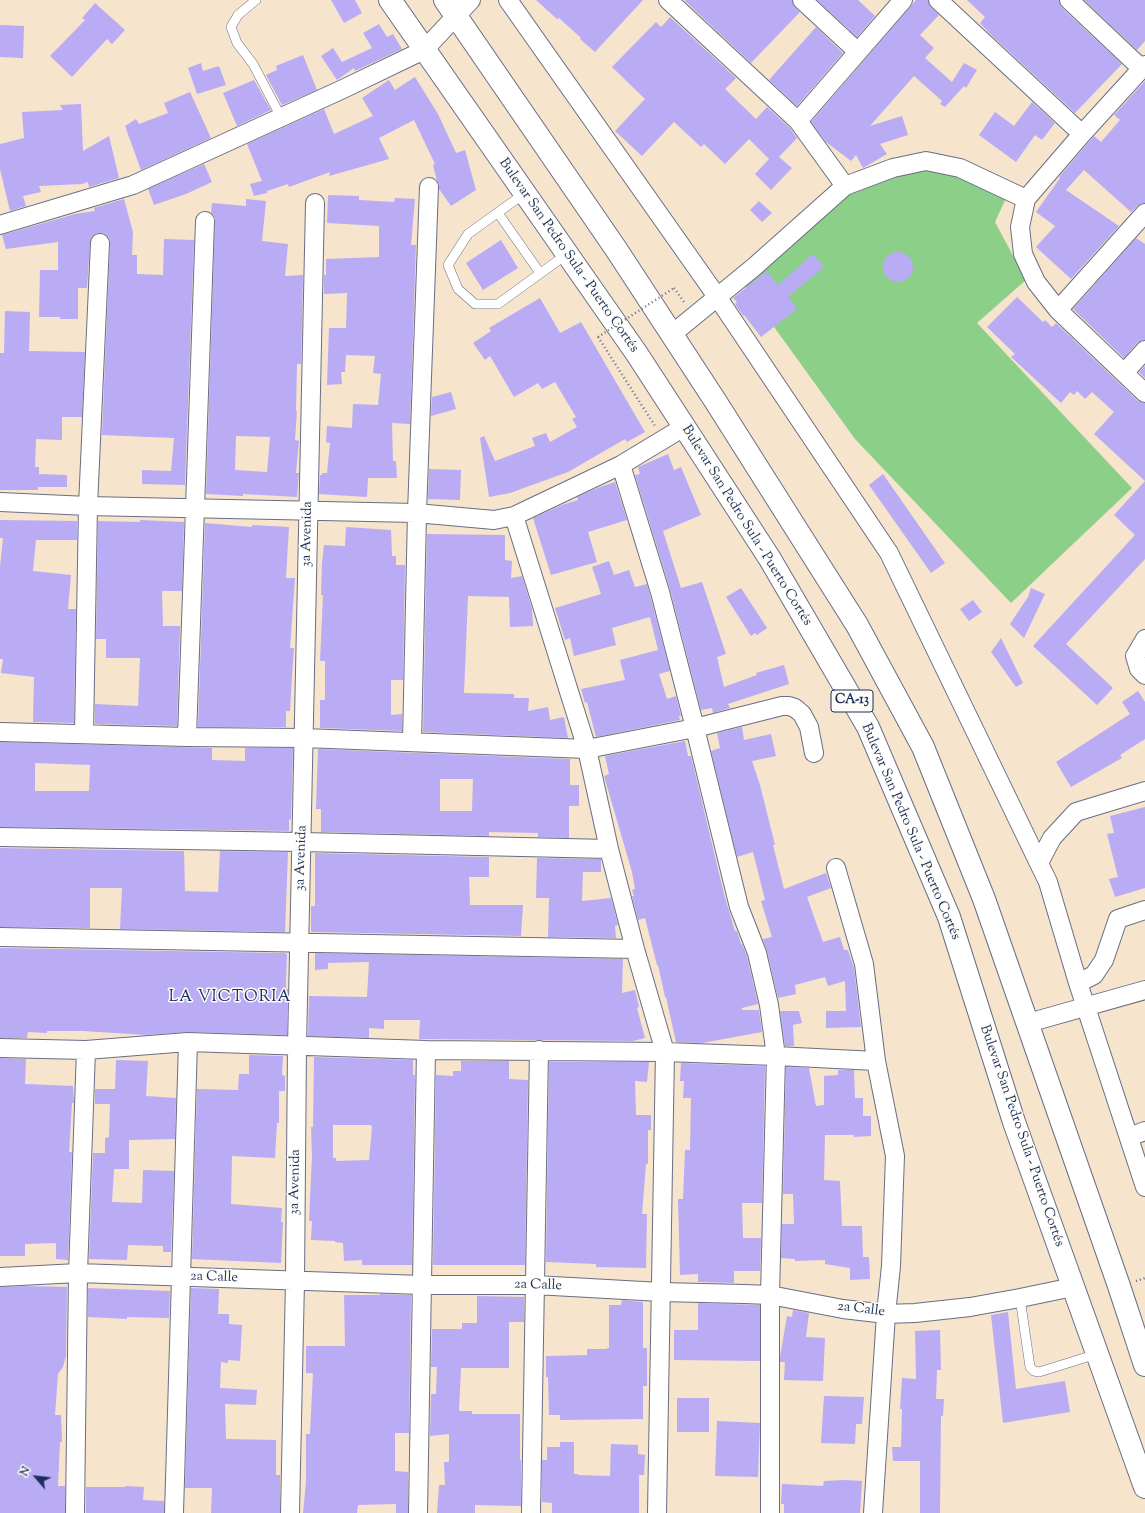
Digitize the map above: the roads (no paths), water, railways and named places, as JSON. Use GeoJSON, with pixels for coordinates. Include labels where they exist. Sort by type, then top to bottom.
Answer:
{"type":"FeatureCollection","features":[{"type":"Feature","properties":{"kind":"highway","name":"Bulevar San Pedro Sula - Puerto Cortés"},"geometry":{"type":"LineString","coordinates":[[390,0],[637,354],[770,559],[868,727],[949,917],[1014,1122],[1145,1487]]}},
{"type":"Feature","properties":{"kind":"highway","name":"CA-13"},"geometry":{"type":"LineString","coordinates":[[451,8],[616,249],[716,402],[857,625],[923,747],[984,900],[1028,1023],[1145,1365]]}},
{"type":"Feature","properties":{"kind":"street"},"geometry":{"type":"LineString","coordinates":[[0,225],[132,185],[424,50],[451,8],[471,0]]}},
{"type":"Feature","properties":{"kind":"street"},"geometry":{"type":"LineString","coordinates":[[508,0],[718,298],[888,553],[1048,882],[1086,1006],[1137,1134],[1145,1187]]}},
{"type":"Feature","properties":{"kind":"street"},"geometry":{"type":"LineString","coordinates":[[668,0],[798,121],[845,186]]}},
{"type":"Feature","properties":{"kind":"street"},"geometry":{"type":"LineString","coordinates":[[802,0],[858,52]]}},
{"type":"Feature","properties":{"kind":"street"},"geometry":{"type":"LineString","coordinates":[[798,121],[903,0]]}},
{"type":"Feature","properties":{"kind":"street"},"geometry":{"type":"LineString","coordinates":[[938,0],[1082,134]]}},
{"type":"Feature","properties":{"kind":"street"},"geometry":{"type":"LineString","coordinates":[[1069,0],[1143,67],[1082,134],[1026,199],[1020,227],[1024,254],[1036,282],[1058,310],[1145,393]]}},
{"type":"Feature","properties":{"kind":"street"},"geometry":{"type":"LineString","coordinates":[[671,335],[718,298],[845,186],[893,168],[926,161],[960,168],[1026,199]]}},
{"type":"Feature","properties":{"kind":"street"},"geometry":{"type":"LineString","coordinates":[[412,742],[417,513],[429,187]]}},
{"type":"Feature","properties":{"kind":"street","name":"3a Avenida"},"geometry":{"type":"LineString","coordinates":[[290,1513],[295,1281],[299,943],[316,203]]}},
{"type":"Feature","properties":{"kind":"street"},"geometry":{"type":"LineString","coordinates":[[1058,310],[1145,213]]}},
{"type":"Feature","properties":{"kind":"street"},"geometry":{"type":"LineString","coordinates":[[187,737],[205,221]]}},
{"type":"Feature","properties":{"kind":"street"},"geometry":{"type":"LineString","coordinates":[[84,734],[88,506],[100,242]]}},
{"type":"Feature","properties":{"kind":"street"},"geometry":{"type":"LineString","coordinates":[[1124,373],[1145,350]]}},
{"type":"Feature","properties":{"kind":"street"},"geometry":{"type":"LineString","coordinates":[[0,502],[88,506],[417,513],[494,520],[514,516],[621,465],[684,427]]}},
{"type":"Feature","properties":{"kind":"street"},"geometry":{"type":"LineString","coordinates":[[621,465],[660,592],[695,728],[738,907],[757,953],[769,1005],[776,1056],[770,1295],[770,1513]]}},
{"type":"Feature","properties":{"kind":"street"},"geometry":{"type":"LineString","coordinates":[[514,516],[588,749],[609,849],[635,949],[665,1052],[656,1513]]}},
{"type":"Feature","properties":{"kind":"street"},"geometry":{"type":"LineString","coordinates":[[1145,639],[1135,656],[1138,669],[1145,675]]}},
{"type":"Feature","properties":{"kind":"street"},"geometry":{"type":"LineString","coordinates":[[0,732],[187,737],[304,738],[588,749],[695,728],[782,706],[789,706],[795,708],[802,714],[809,727],[814,753]]}},
{"type":"Feature","properties":{"kind":"street"},"geometry":{"type":"LineString","coordinates":[[1039,863],[1052,838],[1076,812],[1145,791]]}},
{"type":"Feature","properties":{"kind":"street"},"geometry":{"type":"LineString","coordinates":[[0,837],[609,849]]}},
{"type":"Feature","properties":{"kind":"street"},"geometry":{"type":"LineString","coordinates":[[836,868],[864,964],[876,1061],[895,1156],[891,1266],[886,1314],[873,1513]]}},
{"type":"Feature","properties":{"kind":"street"},"geometry":{"type":"LineString","coordinates":[[1078,983],[1094,975],[1104,960],[1118,919],[1145,910]]}},
{"type":"Feature","properties":{"kind":"street"},"geometry":{"type":"LineString","coordinates":[[0,937],[635,949]]}},
{"type":"Feature","properties":{"kind":"street"},"geometry":{"type":"LineString","coordinates":[[1028,1023],[1145,990]]}},
{"type":"Feature","properties":{"kind":"street"},"geometry":{"type":"LineString","coordinates":[[0,1048],[86,1050],[188,1042],[426,1050],[665,1052],[876,1061]]}},
{"type":"Feature","properties":{"kind":"street"},"geometry":{"type":"LineString","coordinates":[[174,1513],[188,1042]]}},
{"type":"Feature","properties":{"kind":"street"},"geometry":{"type":"LineString","coordinates":[[75,1513],[78,1273],[86,1050]]}},
{"type":"Feature","properties":{"kind":"street"},"geometry":{"type":"LineString","coordinates":[[418,1513],[426,1050]]}},
{"type":"Feature","properties":{"kind":"street"},"geometry":{"type":"LineString","coordinates":[[531,1513],[539,1050]]}},
{"type":"Feature","properties":{"kind":"street","name":"2a Calle"},"geometry":{"type":"LineString","coordinates":[[0,1277],[78,1273],[422,1285],[535,1285],[661,1292],[770,1295],[843,1309],[886,1314],[915,1313],[970,1306],[1020,1298],[1073,1287]]}},
{"type":"Feature","properties":{"kind":"lane"},"geometry":{"type":"LineString","coordinates":[[256,0],[238,15],[231,27],[237,43],[252,64],[281,117]]}},
{"type":"Feature","properties":{"kind":"lane"},"geometry":{"type":"LineString","coordinates":[[525,193],[468,234],[448,265],[458,288],[475,304],[498,304],[567,254]]}},
{"type":"Feature","properties":{"kind":"lane"},"geometry":{"type":"LineString","coordinates":[[498,213],[540,273]]}},
{"type":"Feature","properties":{"kind":"lane"},"geometry":{"type":"LineString","coordinates":[[1020,1298],[1030,1366],[1034,1371],[1039,1372],[1098,1354]]}},
{"type":"Feature","properties":{"kind":"district","name":"LA VICTORIA"},"geometry":{"type":"Point","coordinates":[230,998]}}]}
